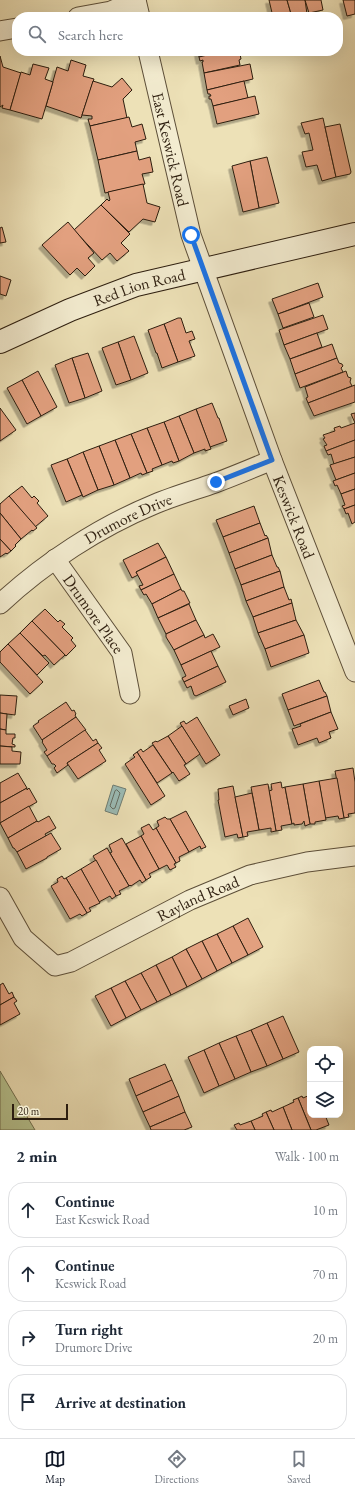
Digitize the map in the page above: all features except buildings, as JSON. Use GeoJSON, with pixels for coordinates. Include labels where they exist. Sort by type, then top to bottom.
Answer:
{"type":"FeatureCollection","features":[{"type":"Feature","properties":{"kind":"street"},"geometry":{"type":"LineString","coordinates":[[106,12],[136,0],[139,12]]}},
{"type":"Feature","properties":{"kind":"street"},"geometry":{"type":"LineString","coordinates":[[0,31],[12,29]]}},
{"type":"Feature","properties":{"kind":"street","name":"East Keswick Road"},"geometry":{"type":"LineString","coordinates":[[149,56],[191,235],[203,270]]}},
{"type":"Feature","properties":{"kind":"street","name":"Red Lion Road"},"geometry":{"type":"LineString","coordinates":[[0,342],[70,310],[136,285],[355,234]]}},
{"type":"Feature","properties":{"kind":"street","name":"Keswick Road"},"geometry":{"type":"LineString","coordinates":[[203,270],[272,460],[353,663]]}},
{"type":"Feature","properties":{"kind":"street","name":"Drumore Drive"},"geometry":{"type":"LineString","coordinates":[[0,604],[21,585],[55,559],[99,531],[155,504],[272,460]]}},
{"type":"Feature","properties":{"kind":"street","name":"Drumore Place"},"geometry":{"type":"LineString","coordinates":[[55,559],[122,653],[130,694]]}},
{"type":"Feature","properties":{"kind":"street","name":"Rayland Road"},"geometry":{"type":"LineString","coordinates":[[0,897],[23,938],[55,966],[72,962],[190,900],[250,875],[307,862],[355,856]]}},
{"type":"Feature","properties":{"kind":"green space"},"geometry":{"type":"Polygon","coordinates":[[[0,1071],[35,1130],[0,1130],[0,1071]]]}},
{"type":"Feature","properties":{"kind":"water"},"geometry":{"type":"Polygon","coordinates":[[[113,785],[126,789],[117,815],[105,811],[113,785]]]}},
{"type":"Feature","properties":{"kind":"route"},"geometry":{"type":"LineString","coordinates":[[191,235],[272,460],[216,482]]}}]}
